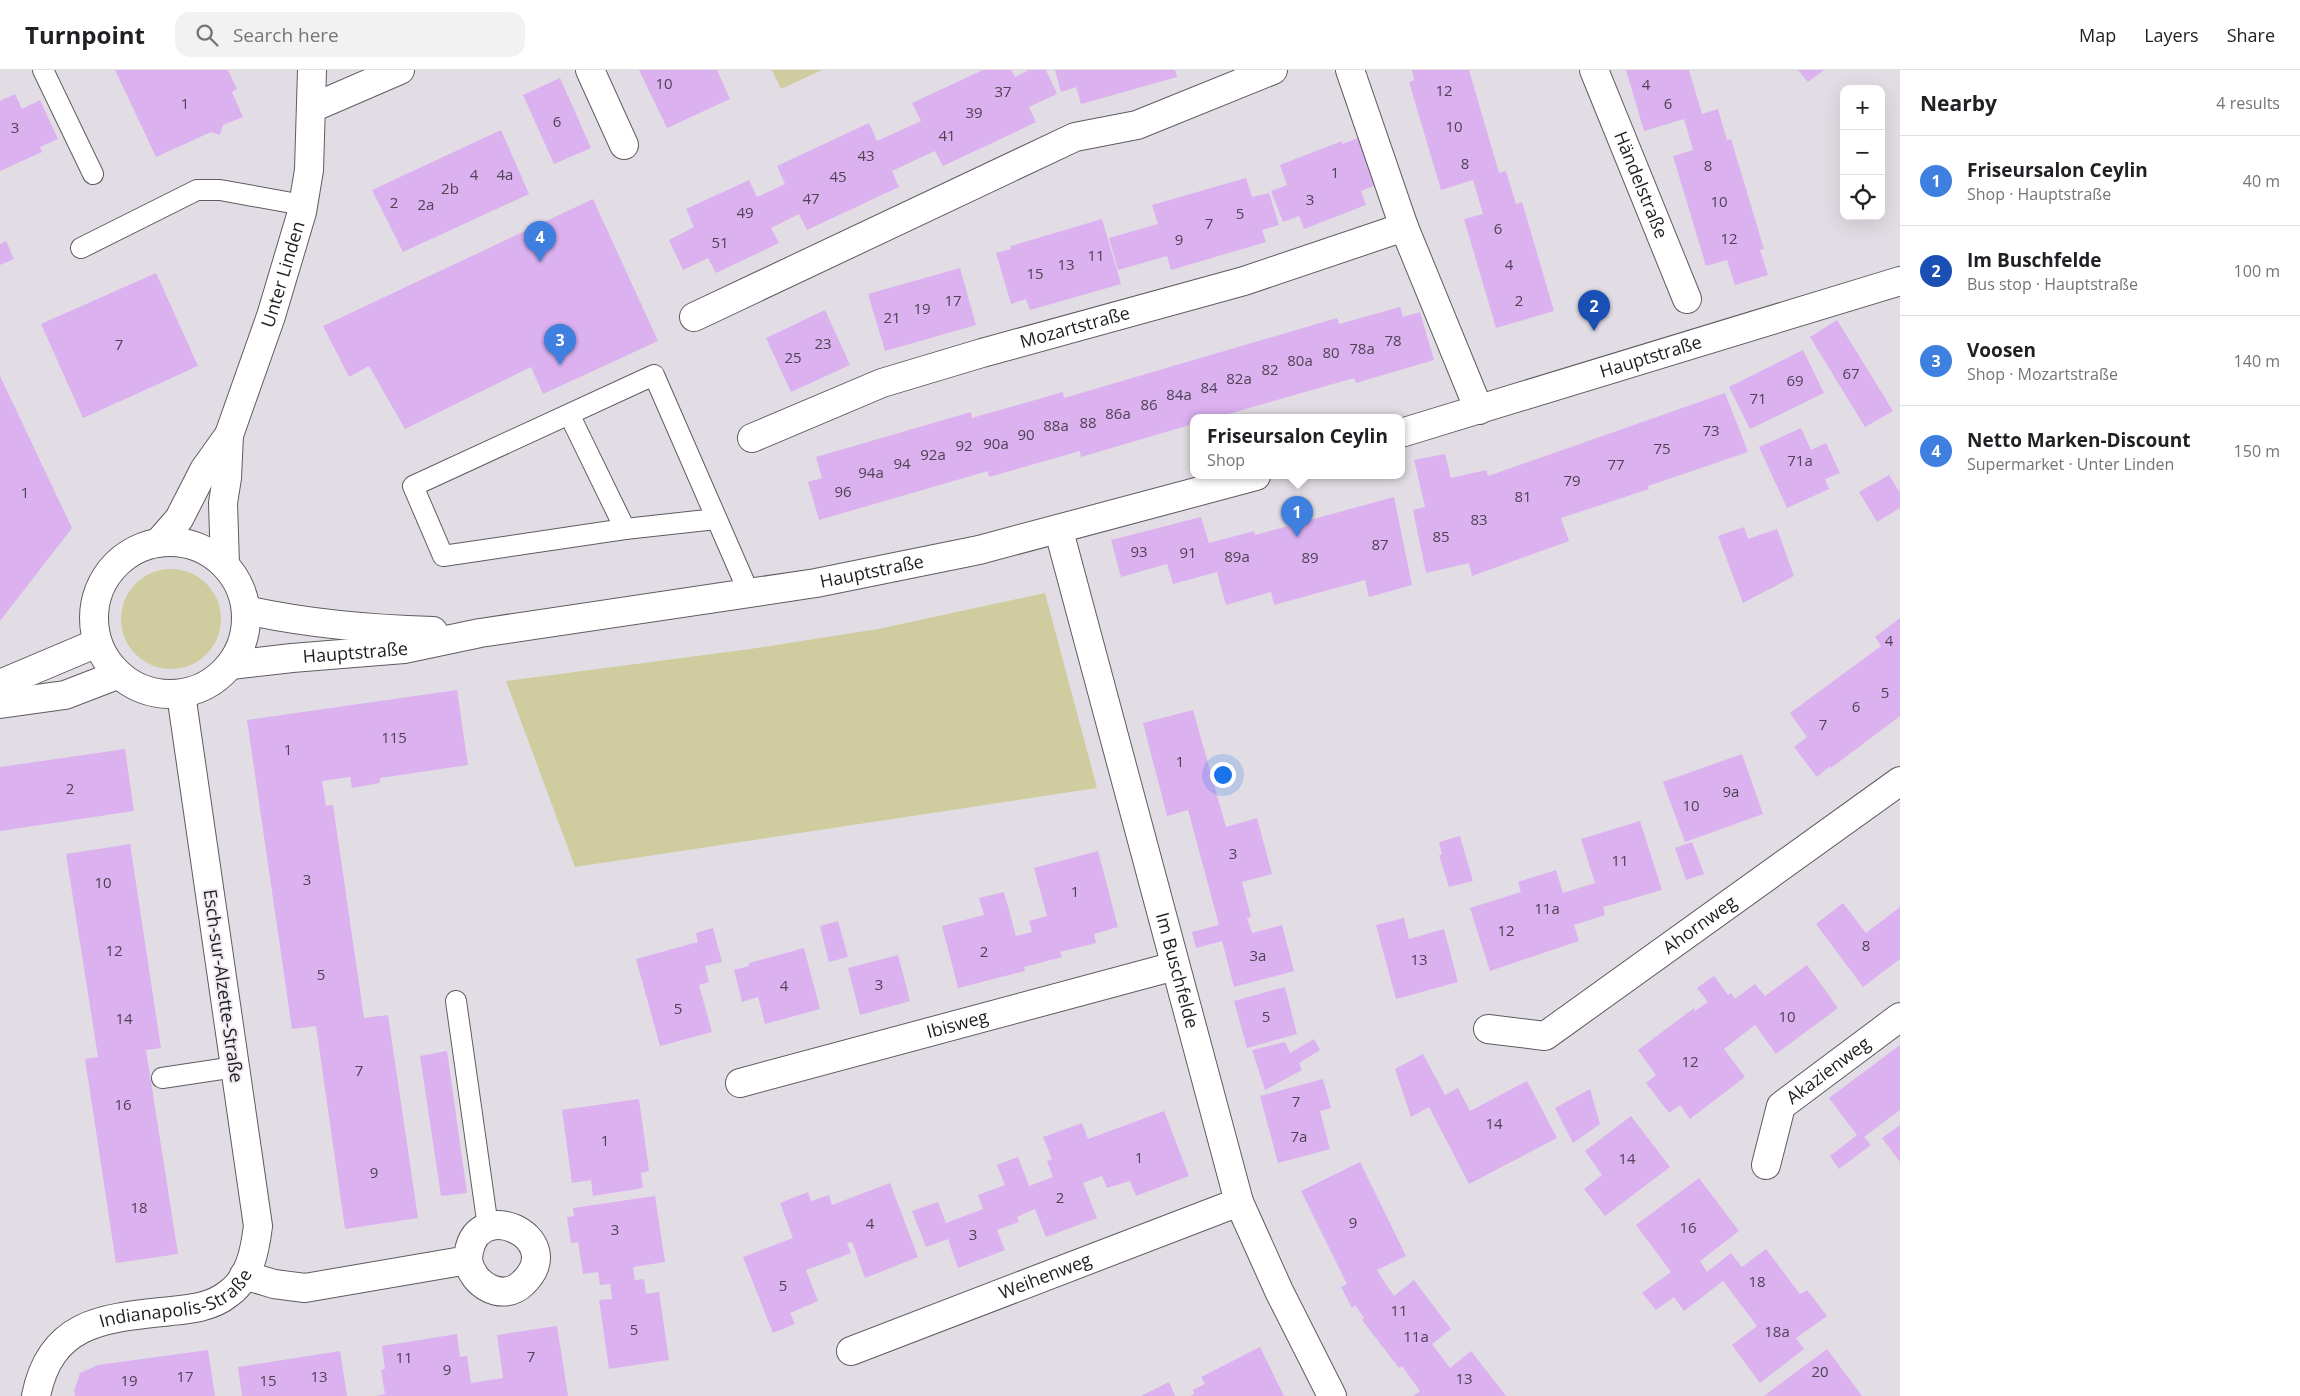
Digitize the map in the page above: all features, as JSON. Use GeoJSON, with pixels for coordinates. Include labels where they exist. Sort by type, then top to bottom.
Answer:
{"type":"FeatureCollection","features":[{"type":"Feature","properties":{"kind":"street","name":"Unter Linden"},"geometry":{"type":"LineString","coordinates":[[158,543],[179,519],[204,470],[229,435],[271,316],[303,205],[309,170],[312,70]]}},
{"type":"Feature","properties":{"kind":"street"},"geometry":{"type":"LineString","coordinates":[[312,108],[400,70]]}},
{"type":"Feature","properties":{"kind":"street"},"geometry":{"type":"LineString","coordinates":[[590,70],[624,145]]}},
{"type":"Feature","properties":{"kind":"street"},"geometry":{"type":"LineString","coordinates":[[694,316],[1075,136],[1137,125],[1273,70]]}},
{"type":"Feature","properties":{"kind":"street"},"geometry":{"type":"LineString","coordinates":[[1350,70],[1404,228],[1479,410]]}},
{"type":"Feature","properties":{"kind":"street","name":"Händelstraße"},"geometry":{"type":"LineString","coordinates":[[1594,70],[1687,300]]}},
{"type":"Feature","properties":{"kind":"street","name":"Mozartstraße"},"geometry":{"type":"LineString","coordinates":[[752,438],[882,383],[982,352],[1244,281],[1404,228]]}},
{"type":"Feature","properties":{"kind":"street","name":"Hauptstraße"},"geometry":{"type":"LineString","coordinates":[[1405,432],[1900,281]]}},
{"type":"Feature","properties":{"kind":"street","name":"Unter Linden"},"geometry":{"type":"LineString","coordinates":[[225,565],[223,503],[227,478],[229,435]]}},
{"type":"Feature","properties":{"kind":"street","name":"Hauptstraße"},"geometry":{"type":"LineString","coordinates":[[231,665],[404,649],[480,633],[816,583],[979,550],[1058,531],[1245,479]]}},
{"type":"Feature","properties":{"kind":"street","name":"Im Buschfelde"},"geometry":{"type":"LineString","coordinates":[[1058,531],[1239,1202],[1280,1291],[1332,1396]]}},
{"type":"Feature","properties":{"kind":"street"},"geometry":{"type":"LineString","coordinates":[[174,542],[193,545],[209,553],[225,565],[243,593],[246,610],[246,631],[241,648],[231,665],[209,684],[181,694],[156,694],[132,685],[117,675],[106,660],[97,642],[94,614],[96,598],[104,580],[118,562],[133,552],[158,543],[174,542]]}},
{"type":"Feature","properties":{"kind":"street","name":"Hauptstraße"},"geometry":{"type":"LineString","coordinates":[[246,610],[314,622],[383,630],[480,633]]}},
{"type":"Feature","properties":{"kind":"street"},"geometry":{"type":"LineString","coordinates":[[0,684],[97,642]]}},
{"type":"Feature","properties":{"kind":"street"},"geometry":{"type":"LineString","coordinates":[[0,704],[65,696],[117,675]]}},
{"type":"Feature","properties":{"kind":"street","name":"Esch-sur-Alzette-Straße"},"geometry":{"type":"LineString","coordinates":[[181,694],[258,1226],[255,1255],[244,1275]]}},
{"type":"Feature","properties":{"kind":"street","name":"Ahornweg"},"geometry":{"type":"LineString","coordinates":[[1488,1029],[1545,1036],[1900,781]]}},
{"type":"Feature","properties":{"kind":"street","name":"Ibisweg"},"geometry":{"type":"LineString","coordinates":[[740,1083],[1175,966]]}},
{"type":"Feature","properties":{"kind":"street","name":"Akazienweg"},"geometry":{"type":"LineString","coordinates":[[1766,1165],[1781,1106],[1900,1017]]}},
{"type":"Feature","properties":{"kind":"street","name":"Weihenweg"},"geometry":{"type":"LineString","coordinates":[[850,1351],[1239,1202]]}},
{"type":"Feature","properties":{"kind":"street"},"geometry":{"type":"LineString","coordinates":[[501,1225],[517,1228],[528,1237],[535,1257],[529,1276],[515,1288],[494,1291],[479,1282],[471,1272],[468,1260],[471,1244],[476,1236],[488,1228],[501,1225]]}},
{"type":"Feature","properties":{"kind":"street","name":"Indianapolis-Straße"},"geometry":{"type":"LineString","coordinates":[[36,1396],[38,1384],[50,1356],[65,1339],[85,1326],[112,1318],[196,1308],[230,1294],[244,1275],[274,1284],[305,1288],[468,1260]]}},
{"type":"Feature","properties":{"kind":"lane"},"geometry":{"type":"LineString","coordinates":[[42,70],[93,174]]}},
{"type":"Feature","properties":{"kind":"lane"},"geometry":{"type":"LineString","coordinates":[[81,248],[197,190],[220,190],[303,205]]}},
{"type":"Feature","properties":{"kind":"lane"},"geometry":{"type":"LineString","coordinates":[[716,519],[625,529],[443,556],[413,486],[570,416],[654,375],[748,593]]}},
{"type":"Feature","properties":{"kind":"lane"},"geometry":{"type":"LineString","coordinates":[[570,416],[625,529]]}},
{"type":"Feature","properties":{"kind":"lane"},"geometry":{"type":"LineString","coordinates":[[456,1001],[488,1228]]}},
{"type":"Feature","properties":{"kind":"lane"},"geometry":{"type":"LineString","coordinates":[[162,1078],[235,1067]]}},
{"type":"Feature","properties":{"kind":"shaded area"},"geometry":{"type":"Polygon","coordinates":[[[772,70],[822,70],[781,89],[772,70]]]}},
{"type":"Feature","properties":{"kind":"shaded area"},"geometry":{"type":"Polygon","coordinates":[[[171,569],[190,573],[206,584],[217,600],[221,619],[217,638],[206,654],[190,665],[171,669],[152,665],[136,654],[125,638],[121,619],[125,600],[136,584],[152,573],[171,569]]]}},
{"type":"Feature","properties":{"kind":"shaded area"},"geometry":{"type":"Polygon","coordinates":[[[1045,593],[1097,788],[575,867],[506,681],[750,649],[878,629],[1045,593]]]}},
{"type":"Feature","properties":{"kind":"building"},"geometry":{"type":"Polygon","coordinates":[[[115,70],[228,70],[237,89],[232,92],[243,117],[223,125],[220,135],[211,132],[156,157],[115,70]]]}},
{"type":"Feature","properties":{"kind":"building"},"geometry":{"type":"Polygon","coordinates":[[[639,70],[717,70],[730,99],[667,128],[639,70]]]}},
{"type":"Feature","properties":{"kind":"building"},"geometry":{"type":"Polygon","coordinates":[[[983,70],[1011,70],[1015,77],[1029,70],[1046,70],[1057,94],[1029,107],[1036,122],[943,166],[935,151],[892,171],[899,187],[807,230],[799,214],[771,228],[779,243],[716,273],[708,258],[683,270],[669,240],[694,227],[686,209],[749,180],[757,197],[785,184],[777,166],[869,123],[877,141],[921,121],[912,103],[983,70]]]}},
{"type":"Feature","properties":{"kind":"building"},"geometry":{"type":"Polygon","coordinates":[[[1055,70],[1175,70],[1177,77],[1081,104],[1076,87],[1061,92],[1055,70]]]}},
{"type":"Feature","properties":{"kind":"building"},"geometry":{"type":"Polygon","coordinates":[[[1412,70],[1469,70],[1499,173],[1506,171],[1516,204],[1522,202],[1554,311],[1496,328],[1464,219],[1483,214],[1473,180],[1441,190],[1409,82],[1414,80],[1412,70]]]}},
{"type":"Feature","properties":{"kind":"building"},"geometry":{"type":"Polygon","coordinates":[[[1626,70],[1689,70],[1702,114],[1718,109],[1727,140],[1731,139],[1764,249],[1760,250],[1768,275],[1735,285],[1727,260],[1706,266],[1673,156],[1693,150],[1684,119],[1644,131],[1626,70]]]}},
{"type":"Feature","properties":{"kind":"building"},"geometry":{"type":"Polygon","coordinates":[[[1798,70],[1824,70],[1808,82],[1798,70]]]}},
{"type":"Feature","properties":{"kind":"building"},"geometry":{"type":"Polygon","coordinates":[[[560,78],[591,148],[554,164],[523,95],[560,78]]]}},
{"type":"Feature","properties":{"kind":"building"},"geometry":{"type":"Polygon","coordinates":[[[15,94],[22,109],[40,100],[58,139],[40,147],[42,152],[0,171],[0,101],[15,94]]]}},
{"type":"Feature","properties":{"kind":"building"},"geometry":{"type":"Polygon","coordinates":[[[501,130],[529,194],[403,252],[372,190],[501,130]]]}},
{"type":"Feature","properties":{"kind":"building"},"geometry":{"type":"Polygon","coordinates":[[[1358,138],[1376,185],[1361,191],[1366,205],[1304,229],[1299,216],[1283,222],[1271,191],[1287,185],[1280,165],[1342,141],[1342,144],[1358,138]]]}},
{"type":"Feature","properties":{"kind":"building"},"geometry":{"type":"Polygon","coordinates":[[[1246,178],[1252,197],[1269,193],[1279,225],[1262,230],[1266,242],[1171,270],[1167,256],[1118,270],[1109,238],[1158,224],[1152,205],[1246,178]]]}},
{"type":"Feature","properties":{"kind":"building"},"geometry":{"type":"Polygon","coordinates":[[[593,199],[658,341],[543,394],[531,367],[405,429],[369,366],[349,377],[323,326],[593,199]]]}},
{"type":"Feature","properties":{"kind":"building"},"geometry":{"type":"Polygon","coordinates":[[[1102,219],[1121,284],[1030,310],[1026,299],[1011,304],[996,253],[1011,249],[1011,246],[1102,219]]]}},
{"type":"Feature","properties":{"kind":"building"},"geometry":{"type":"Polygon","coordinates":[[[6,241],[14,259],[0,265],[0,244],[6,241]]]}},
{"type":"Feature","properties":{"kind":"building"},"geometry":{"type":"Polygon","coordinates":[[[960,268],[976,325],[885,351],[868,294],[960,268]]]}},
{"type":"Feature","properties":{"kind":"building"},"geometry":{"type":"Polygon","coordinates":[[[156,273],[198,366],[83,418],[41,324],[156,273]]]}},
{"type":"Feature","properties":{"kind":"building"},"geometry":{"type":"Polygon","coordinates":[[[1400,307],[1403,317],[1420,312],[1434,360],[1356,383],[1354,378],[1228,414],[1190,414],[1190,425],[1081,457],[1080,451],[989,477],[988,471],[819,520],[808,482],[822,478],[816,457],[971,412],[972,418],[1063,392],[1064,398],[1337,318],[1339,324],[1400,307]]]}},
{"type":"Feature","properties":{"kind":"building"},"geometry":{"type":"Polygon","coordinates":[[[825,310],[850,365],[791,392],[766,338],[825,310]]]}},
{"type":"Feature","properties":{"kind":"building"},"geometry":{"type":"Polygon","coordinates":[[[1837,320],[1893,411],[1865,427],[1810,337],[1837,320]]]}},
{"type":"Feature","properties":{"kind":"building"},"geometry":{"type":"Polygon","coordinates":[[[1803,350],[1824,393],[1750,429],[1729,387],[1803,350]]]}},
{"type":"Feature","properties":{"kind":"building"},"geometry":{"type":"Polygon","coordinates":[[[0,376],[72,528],[0,621],[0,376]]]}},
{"type":"Feature","properties":{"kind":"building"},"geometry":{"type":"Polygon","coordinates":[[[1725,393],[1748,452],[1648,486],[1649,489],[1561,518],[1569,541],[1472,576],[1469,563],[1426,573],[1413,510],[1425,507],[1414,460],[1445,454],[1451,478],[1486,470],[1488,476],[1725,393]]]}},
{"type":"Feature","properties":{"kind":"building"},"geometry":{"type":"Polygon","coordinates":[[[1801,428],[1811,450],[1826,443],[1840,473],[1825,479],[1829,489],[1787,508],[1759,447],[1801,428]]]}},
{"type":"Feature","properties":{"kind":"building"},"geometry":{"type":"Polygon","coordinates":[[[1889,475],[1900,493],[1900,508],[1877,522],[1859,492],[1889,475]]]}},
{"type":"Feature","properties":{"kind":"building"},"geometry":{"type":"Polygon","coordinates":[[[1394,497],[1412,585],[1369,597],[1365,580],[1274,605],[1271,592],[1226,605],[1217,572],[1173,584],[1167,564],[1121,577],[1111,540],[1201,517],[1209,543],[1254,531],[1255,535],[1394,497]]]}},
{"type":"Feature","properties":{"kind":"building"},"geometry":{"type":"Polygon","coordinates":[[[1744,527],[1748,539],[1777,529],[1794,576],[1743,603],[1718,536],[1744,527]]]}},
{"type":"Feature","properties":{"kind":"building"},"geometry":{"type":"Polygon","coordinates":[[[1900,618],[1900,716],[1817,777],[1794,747],[1807,737],[1790,713],[1881,646],[1875,637],[1900,618]]]}},
{"type":"Feature","properties":{"kind":"building"},"geometry":{"type":"Polygon","coordinates":[[[457,690],[468,765],[380,778],[380,783],[352,788],[350,777],[322,781],[326,806],[333,805],[364,1018],[388,1015],[418,1218],[345,1229],[316,1026],[292,1029],[247,720],[457,690]]]}},
{"type":"Feature","properties":{"kind":"building"},"geometry":{"type":"Polygon","coordinates":[[[1193,710],[1226,827],[1257,818],[1272,874],[1242,882],[1251,917],[1247,918],[1252,933],[1282,925],[1294,971],[1234,987],[1222,941],[1196,948],[1192,932],[1219,925],[1188,810],[1167,816],[1143,723],[1193,710]]]}},
{"type":"Feature","properties":{"kind":"building"},"geometry":{"type":"Polygon","coordinates":[[[125,749],[134,811],[0,831],[0,767],[125,749]]]}},
{"type":"Feature","properties":{"kind":"building"},"geometry":{"type":"Polygon","coordinates":[[[1742,754],[1763,814],[1685,842],[1663,782],[1742,754]]]}},
{"type":"Feature","properties":{"kind":"building"},"geometry":{"type":"Polygon","coordinates":[[[1640,821],[1662,890],[1603,907],[1605,915],[1574,925],[1579,941],[1490,971],[1470,908],[1521,892],[1518,882],[1556,870],[1563,893],[1595,883],[1581,839],[1640,821]]]}},
{"type":"Feature","properties":{"kind":"building"},"geometry":{"type":"Polygon","coordinates":[[[1460,836],[1473,881],[1449,887],[1439,855],[1442,854],[1439,842],[1460,836]]]}},
{"type":"Feature","properties":{"kind":"building"},"geometry":{"type":"Polygon","coordinates":[[[1692,842],[1704,874],[1686,880],[1675,848],[1692,842]]]}},
{"type":"Feature","properties":{"kind":"building"},"geometry":{"type":"Polygon","coordinates":[[[130,844],[161,1048],[146,1050],[178,1254],[116,1263],[85,1059],[98,1057],[66,854],[130,844]]]}},
{"type":"Feature","properties":{"kind":"building"},"geometry":{"type":"Polygon","coordinates":[[[1098,851],[1118,927],[1094,934],[1096,943],[1060,952],[1062,957],[1024,967],[1025,971],[958,988],[942,926],[984,915],[979,898],[1004,892],[1016,936],[1032,932],[1029,921],[1047,916],[1034,868],[1098,851]]]}},
{"type":"Feature","properties":{"kind":"building"},"geometry":{"type":"Polygon","coordinates":[[[1843,903],[1866,933],[1900,907],[1900,959],[1863,987],[1816,924],[1843,903]]]}},
{"type":"Feature","properties":{"kind":"building"},"geometry":{"type":"Polygon","coordinates":[[[1404,918],[1409,939],[1444,929],[1458,982],[1396,999],[1376,925],[1404,918]]]}},
{"type":"Feature","properties":{"kind":"building"},"geometry":{"type":"Polygon","coordinates":[[[838,921],[848,957],[829,962],[820,926],[838,921]]]}},
{"type":"Feature","properties":{"kind":"building"},"geometry":{"type":"Polygon","coordinates":[[[713,928],[722,962],[705,966],[709,982],[699,985],[712,1032],[660,1046],[636,959],[698,942],[696,933],[713,928]]]}},
{"type":"Feature","properties":{"kind":"building"},"geometry":{"type":"Polygon","coordinates":[[[804,948],[820,1009],[765,1024],[758,997],[742,1002],[734,970],[749,966],[749,963],[804,948]]]}},
{"type":"Feature","properties":{"kind":"building"},"geometry":{"type":"Polygon","coordinates":[[[898,955],[910,1001],[860,1015],[848,968],[898,955]]]}},
{"type":"Feature","properties":{"kind":"building"},"geometry":{"type":"Polygon","coordinates":[[[1807,965],[1838,1008],[1776,1054],[1755,1025],[1724,1049],[1745,1077],[1690,1119],[1680,1105],[1669,1113],[1646,1083],[1656,1075],[1638,1050],[1694,1008],[1695,1011],[1708,1002],[1697,988],[1714,976],[1728,995],[1731,993],[1735,999],[1755,984],[1765,996],[1807,965]]]}},
{"type":"Feature","properties":{"kind":"building"},"geometry":{"type":"Polygon","coordinates":[[[1285,987],[1297,1034],[1247,1048],[1234,1001],[1285,987]]]}},
{"type":"Feature","properties":{"kind":"building"},"geometry":{"type":"Polygon","coordinates":[[[1314,1039],[1320,1050],[1299,1063],[1302,1070],[1265,1090],[1252,1050],[1285,1042],[1290,1053],[1314,1039]]]}},
{"type":"Feature","properties":{"kind":"building"},"geometry":{"type":"Polygon","coordinates":[[[1900,1045],[1900,1110],[1864,1137],[1871,1145],[1839,1169],[1830,1156],[1857,1135],[1829,1098],[1900,1045]]]}},
{"type":"Feature","properties":{"kind":"building"},"geometry":{"type":"Polygon","coordinates":[[[447,1051],[467,1193],[441,1196],[420,1056],[447,1051]]]}},
{"type":"Feature","properties":{"kind":"building"},"geometry":{"type":"Polygon","coordinates":[[[1423,1054],[1445,1095],[1458,1088],[1470,1111],[1527,1081],[1557,1138],[1469,1184],[1429,1107],[1411,1117],[1395,1069],[1423,1054]]]}},
{"type":"Feature","properties":{"kind":"building"},"geometry":{"type":"Polygon","coordinates":[[[1323,1079],[1331,1108],[1320,1111],[1330,1149],[1278,1163],[1260,1096],[1323,1079]]]}},
{"type":"Feature","properties":{"kind":"building"},"geometry":{"type":"Polygon","coordinates":[[[1590,1089],[1600,1124],[1573,1143],[1555,1108],[1590,1089]]]}},
{"type":"Feature","properties":{"kind":"building"},"geometry":{"type":"Polygon","coordinates":[[[639,1099],[649,1171],[641,1173],[643,1188],[593,1196],[591,1180],[572,1183],[562,1110],[639,1099]]]}},
{"type":"Feature","properties":{"kind":"building"},"geometry":{"type":"Polygon","coordinates":[[[1164,1111],[1189,1176],[1136,1196],[1130,1181],[1107,1188],[1102,1176],[1083,1183],[1097,1218],[1046,1237],[1035,1209],[1017,1217],[1019,1222],[997,1230],[1005,1250],[958,1268],[948,1239],[926,1247],[912,1211],[938,1202],[946,1223],[983,1209],[978,1195],[1005,1185],[997,1165],[1018,1157],[1029,1186],[1053,1177],[1047,1161],[1052,1159],[1043,1137],[1082,1123],[1088,1139],[1164,1111]]]}},
{"type":"Feature","properties":{"kind":"building"},"geometry":{"type":"Polygon","coordinates":[[[1631,1116],[1670,1167],[1605,1216],[1584,1189],[1602,1175],[1585,1151],[1631,1116]]]}},
{"type":"Feature","properties":{"kind":"building"},"geometry":{"type":"Polygon","coordinates":[[[1900,1125],[1900,1162],[1882,1138],[1900,1125]]]}},
{"type":"Feature","properties":{"kind":"building"},"geometry":{"type":"Polygon","coordinates":[[[1360,1162],[1406,1256],[1377,1270],[1385,1283],[1394,1296],[1414,1280],[1451,1329],[1432,1344],[1450,1368],[1471,1351],[1506,1396],[1413,1396],[1420,1391],[1402,1366],[1399,1368],[1362,1320],[1364,1318],[1355,1305],[1352,1308],[1341,1287],[1347,1284],[1301,1191],[1360,1162]]]}},
{"type":"Feature","properties":{"kind":"building"},"geometry":{"type":"Polygon","coordinates":[[[1699,1178],[1739,1231],[1700,1261],[1707,1272],[1731,1253],[1742,1267],[1766,1249],[1800,1294],[1807,1290],[1827,1316],[1796,1338],[1804,1349],[1760,1383],[1732,1345],[1757,1326],[1723,1281],[1684,1311],[1674,1297],[1656,1310],[1642,1293],[1671,1272],[1636,1225],[1699,1178]]]}},
{"type":"Feature","properties":{"kind":"building"},"geometry":{"type":"Polygon","coordinates":[[[890,1183],[918,1257],[865,1278],[852,1242],[847,1243],[851,1253],[806,1270],[818,1301],[790,1313],[795,1324],[773,1333],[743,1257],[793,1238],[780,1203],[808,1192],[811,1201],[829,1195],[832,1205],[890,1183]]]}},
{"type":"Feature","properties":{"kind":"building"},"geometry":{"type":"Polygon","coordinates":[[[655,1196],[665,1262],[633,1267],[635,1280],[644,1279],[646,1294],[659,1292],[669,1360],[609,1369],[599,1300],[612,1299],[610,1284],[600,1285],[598,1272],[583,1274],[578,1242],[571,1243],[567,1217],[574,1216],[573,1208],[655,1196]]]}},
{"type":"Feature","properties":{"kind":"building"},"geometry":{"type":"Polygon","coordinates":[[[557,1326],[568,1396],[376,1396],[385,1394],[381,1370],[385,1369],[382,1346],[457,1334],[460,1357],[467,1356],[471,1383],[503,1378],[497,1335],[557,1326]]]}},
{"type":"Feature","properties":{"kind":"building"},"geometry":{"type":"Polygon","coordinates":[[[1260,1347],[1284,1396],[1190,1396],[1194,1394],[1193,1390],[1205,1384],[1201,1377],[1260,1347]]]}},
{"type":"Feature","properties":{"kind":"building"},"geometry":{"type":"Polygon","coordinates":[[[1827,1349],[1862,1396],[1764,1396],[1827,1349]]]}},
{"type":"Feature","properties":{"kind":"building"},"geometry":{"type":"Polygon","coordinates":[[[208,1350],[215,1396],[75,1396],[74,1391],[80,1373],[98,1365],[208,1350]]]}},
{"type":"Feature","properties":{"kind":"building"},"geometry":{"type":"Polygon","coordinates":[[[340,1351],[347,1396],[242,1396],[238,1367],[340,1351]]]}},
{"type":"Feature","properties":{"kind":"building"},"geometry":{"type":"Polygon","coordinates":[[[1169,1382],[1175,1396],[1141,1396],[1169,1382]]]}},
{"type":"Feature","properties":{"kind":"place","name":"Netto Marken-Discount"},"geometry":{"type":"Point","coordinates":[540,262]}},
{"type":"Feature","properties":{"kind":"place","name":"Im Buschfelde"},"geometry":{"type":"Point","coordinates":[1594,331]}},
{"type":"Feature","properties":{"kind":"place","name":"Voosen"},"geometry":{"type":"Point","coordinates":[560,365]}},
{"type":"Feature","properties":{"kind":"place","name":"Friseursalon Ceylin"},"geometry":{"type":"Point","coordinates":[1297,537]}}]}
